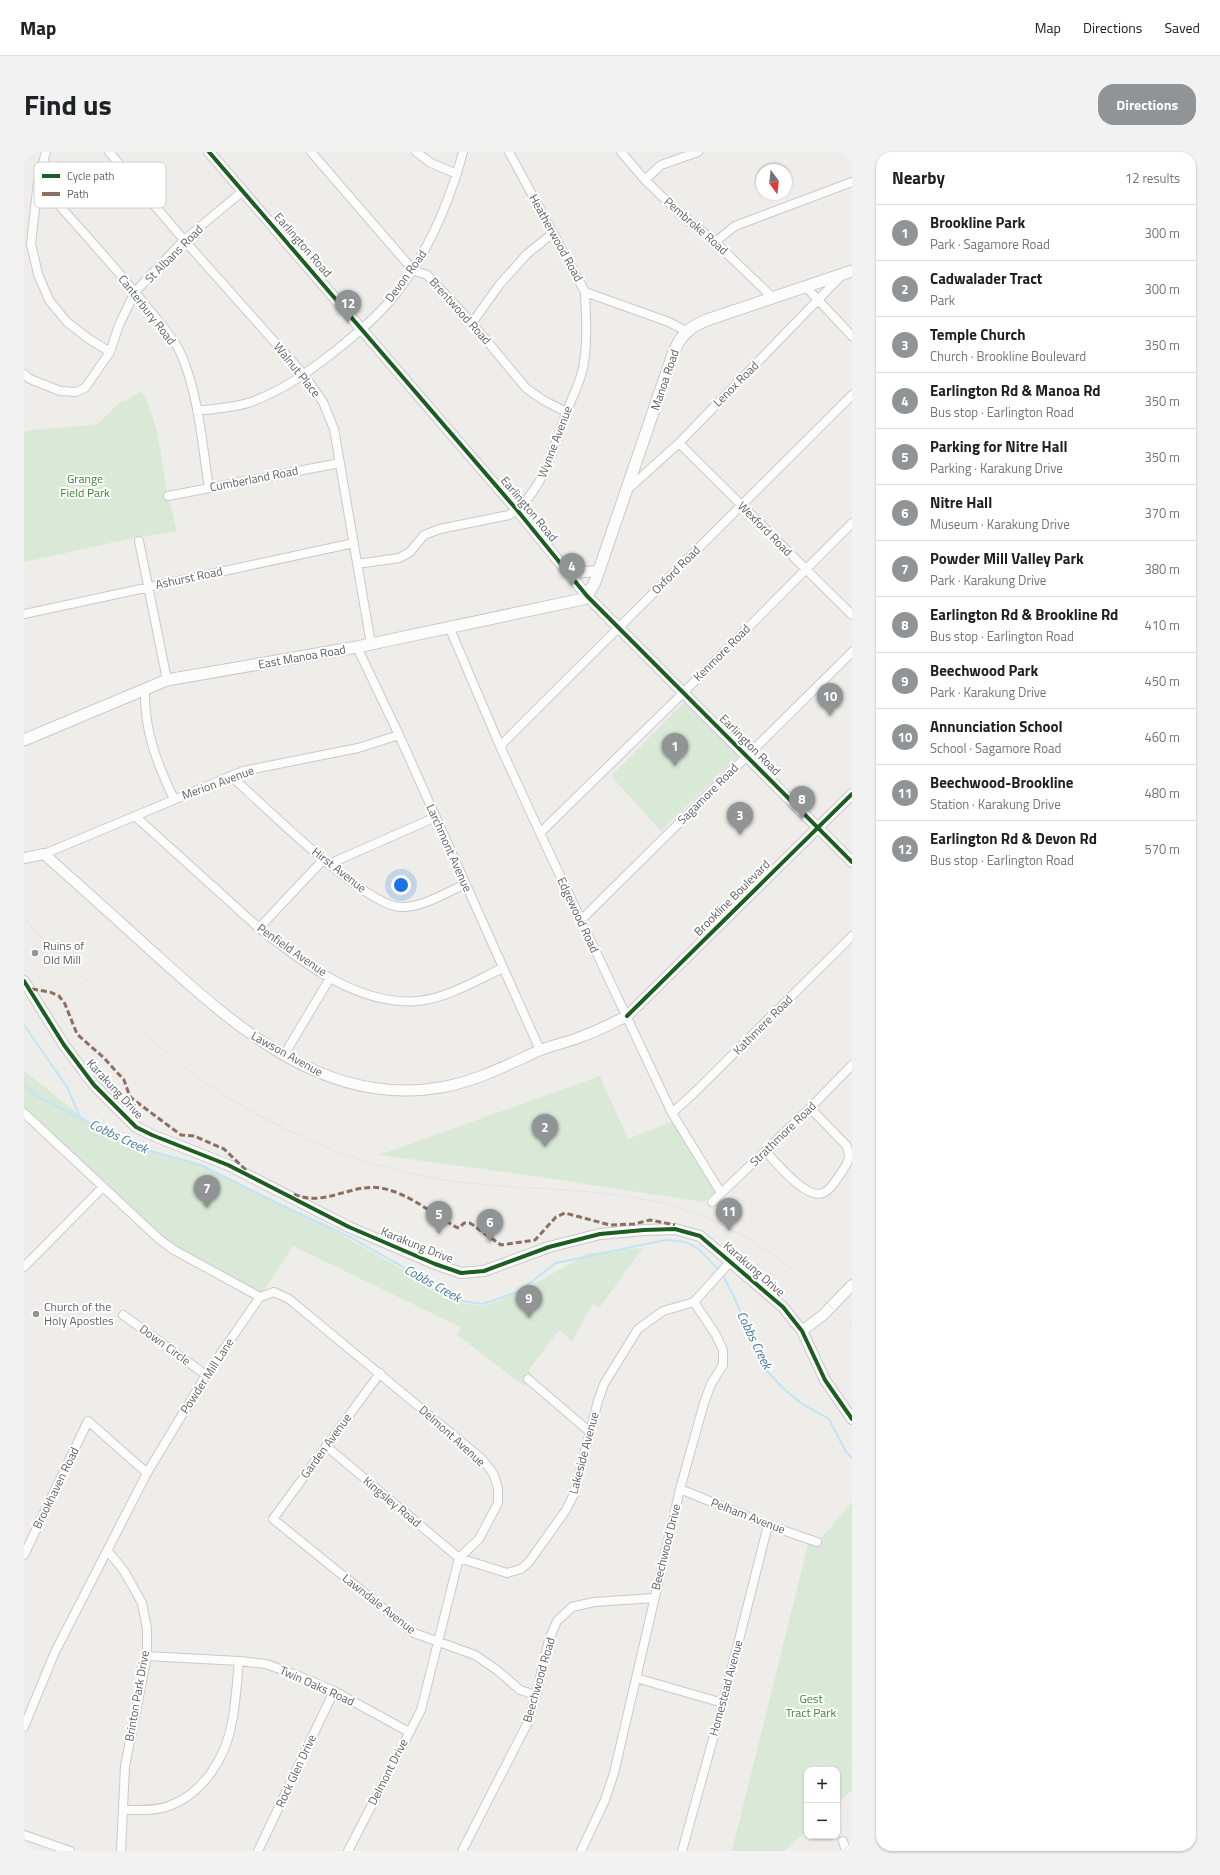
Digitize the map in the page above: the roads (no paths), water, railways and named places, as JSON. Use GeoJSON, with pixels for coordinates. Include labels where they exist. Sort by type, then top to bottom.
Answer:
{"type":"FeatureCollection","features":[{"type":"Feature","properties":{"kind":"main road"},"geometry":{"type":"LineString","coordinates":[[686,331],[702,322],[847,273]]}},
{"type":"Feature","properties":{"kind":"main road","name":"Manoa Road"},"geometry":{"type":"LineString","coordinates":[[587,596],[599,571],[673,354],[686,331]]}},
{"type":"Feature","properties":{"kind":"main road","name":"East Manoa Road"},"geometry":{"type":"LineString","coordinates":[[24,740],[166,680],[357,647],[577,602],[587,596]]}},
{"type":"Feature","properties":{"kind":"street"},"geometry":{"type":"LineString","coordinates":[[43,162],[46,152]]}},
{"type":"Feature","properties":{"kind":"street","name":"Walnut Place"},"geometry":{"type":"LineString","coordinates":[[109,152],[118,162]]}},
{"type":"Feature","properties":{"kind":"street","name":"Earlington Road"},"geometry":{"type":"LineString","coordinates":[[209,152],[517,510],[587,596],[852,862]]}},
{"type":"Feature","properties":{"kind":"street","name":"Brentwood Road"},"geometry":{"type":"LineString","coordinates":[[311,152],[413,270],[427,275],[472,323],[526,388],[543,400],[566,412]]}},
{"type":"Feature","properties":{"kind":"street"},"geometry":{"type":"LineString","coordinates":[[416,152],[431,163],[457,174]]}},
{"type":"Feature","properties":{"kind":"street","name":"Devon Road"},"geometry":{"type":"LineString","coordinates":[[197,411],[249,403],[268,395],[304,375],[362,328],[393,297],[413,270],[431,241],[457,174],[463,152]]}},
{"type":"Feature","properties":{"kind":"street","name":"Heatherwood Road"},"geometry":{"type":"LineString","coordinates":[[509,152],[585,292],[669,322],[686,331]]}},
{"type":"Feature","properties":{"kind":"street","name":"Pembroke Road"},"geometry":{"type":"LineString","coordinates":[[621,152],[645,180],[678,212],[715,242],[773,298]]}},
{"type":"Feature","properties":{"kind":"street"},"geometry":{"type":"LineString","coordinates":[[645,180],[661,165],[698,152]]}},
{"type":"Feature","properties":{"kind":"street"},"geometry":{"type":"LineString","coordinates":[[715,242],[735,226],[852,182]]}},
{"type":"Feature","properties":{"kind":"street","name":"St Albans Road"},"geometry":{"type":"LineString","coordinates":[[24,374],[30,379],[60,391],[76,392],[85,388],[110,352],[118,325],[135,292],[184,240],[243,191]]}},
{"type":"Feature","properties":{"kind":"street"},"geometry":{"type":"LineString","coordinates":[[34,204],[27,245],[49,300],[67,322],[89,339],[110,352]]}},
{"type":"Feature","properties":{"kind":"street","name":"Canterbury Road"},"geometry":{"type":"LineString","coordinates":[[62,208],[135,292],[168,334],[180,353],[189,376],[197,411],[209,488]]}},
{"type":"Feature","properties":{"kind":"street","name":"Walnut Place"},"geometry":{"type":"LineString","coordinates":[[157,208],[304,375],[323,402],[334,430],[371,644]]}},
{"type":"Feature","properties":{"kind":"street"},"geometry":{"type":"LineString","coordinates":[[472,323],[500,284],[522,259],[553,233]]}},
{"type":"Feature","properties":{"kind":"street","name":"Lenox Road"},"geometry":{"type":"LineString","coordinates":[[626,490],[679,443],[847,273]]}},
{"type":"Feature","properties":{"kind":"street"},"geometry":{"type":"LineString","coordinates":[[806,287],[852,336]]}},
{"type":"Feature","properties":{"kind":"street","name":"Wynne Avenue"},"geometry":{"type":"LineString","coordinates":[[358,564],[399,558],[410,552],[424,535],[434,531],[509,515],[517,510],[538,484],[551,457],[566,412],[583,370],[587,339],[585,292]]}},
{"type":"Feature","properties":{"kind":"street","name":"Oxford Road"},"geometry":{"type":"LineString","coordinates":[[500,746],[852,395]]}},
{"type":"Feature","properties":{"kind":"street","name":"Wexford Road"},"geometry":{"type":"LineString","coordinates":[[679,443],[852,615]]}},
{"type":"Feature","properties":{"kind":"street","name":"Cumberland Road"},"geometry":{"type":"LineString","coordinates":[[168,496],[340,463]]}},
{"type":"Feature","properties":{"kind":"street","name":"Kenmore Road"},"geometry":{"type":"LineString","coordinates":[[540,833],[684,693],[852,523]]}},
{"type":"Feature","properties":{"kind":"street"},"geometry":{"type":"LineString","coordinates":[[139,541],[166,680]]}},
{"type":"Feature","properties":{"kind":"street","name":"Ashurst Road"},"geometry":{"type":"LineString","coordinates":[[24,614],[354,543]]}},
{"type":"Feature","properties":{"kind":"street"},"geometry":{"type":"LineString","coordinates":[[569,573],[599,571]]}},
{"type":"Feature","properties":{"kind":"street","name":"Edgewood Road"},"geometry":{"type":"LineString","coordinates":[[450,628],[500,746],[672,1113],[721,1193]]}},
{"type":"Feature","properties":{"kind":"street","name":"Larchmont Avenue"},"geometry":{"type":"LineString","coordinates":[[357,647],[399,735],[540,1050]]}},
{"type":"Feature","properties":{"kind":"street","name":"Sagamore Road"},"geometry":{"type":"LineString","coordinates":[[581,920],[852,652]]}},
{"type":"Feature","properties":{"kind":"street"},"geometry":{"type":"LineString","coordinates":[[145,690],[144,711],[149,734],[158,766],[174,799]]}},
{"type":"Feature","properties":{"kind":"street","name":"Merion Avenue"},"geometry":{"type":"LineString","coordinates":[[44,854],[243,771],[358,748],[399,735]]}},
{"type":"Feature","properties":{"kind":"street","name":"Hirst Avenue"},"geometry":{"type":"LineString","coordinates":[[232,776],[326,862],[369,893],[398,908],[411,907],[465,884]]}},
{"type":"Feature","properties":{"kind":"street","name":"Brookline Boulevard"},"geometry":{"type":"LineString","coordinates":[[627,1016],[852,794]]}},
{"type":"Feature","properties":{"kind":"street","name":"Penfield Avenue"},"geometry":{"type":"LineString","coordinates":[[135,816],[259,928],[295,955],[330,978],[363,993],[382,998],[419,1000],[459,988],[503,968]]}},
{"type":"Feature","properties":{"kind":"street"},"geometry":{"type":"LineString","coordinates":[[259,928],[326,862],[436,817]]}},
{"type":"Feature","properties":{"kind":"street"},"geometry":{"type":"LineString","coordinates":[[24,858],[44,854]]}},
{"type":"Feature","properties":{"kind":"street","name":"Lawson Avenue"},"geometry":{"type":"LineString","coordinates":[[44,854],[202,997],[242,1028],[284,1055],[327,1076],[353,1084],[394,1090],[442,1088],[470,1081],[540,1050],[585,1036],[627,1016]]}},
{"type":"Feature","properties":{"kind":"street","name":"Kathmere Road"},"geometry":{"type":"LineString","coordinates":[[672,1113],[852,936]]}},
{"type":"Feature","properties":{"kind":"street"},"geometry":{"type":"LineString","coordinates":[[284,1055],[330,978]]}},
{"type":"Feature","properties":{"kind":"street","name":"Karakung Drive"},"geometry":{"type":"LineString","coordinates":[[24,981],[64,1046],[94,1085],[136,1127],[152,1135],[228,1165],[349,1227],[434,1264],[461,1272],[484,1271],[550,1247],[600,1234],[675,1229],[700,1236],[729,1264],[783,1307],[802,1331],[825,1380],[852,1419]]}},
{"type":"Feature","properties":{"kind":"street","name":"Strathmore Road"},"geometry":{"type":"LineString","coordinates":[[712,1202],[852,1066]]}},
{"type":"Feature","properties":{"kind":"street"},"geometry":{"type":"LineString","coordinates":[[765,1151],[801,1188],[814,1194],[822,1194],[832,1187],[848,1162],[850,1152],[846,1145],[810,1108]]}},
{"type":"Feature","properties":{"kind":"street"},"geometry":{"type":"LineString","coordinates":[[24,1113],[159,1239],[174,1250],[260,1297]]}},
{"type":"Feature","properties":{"kind":"street"},"geometry":{"type":"LineString","coordinates":[[24,1267],[103,1187]]}},
{"type":"Feature","properties":{"kind":"street"},"geometry":{"type":"LineString","coordinates":[[694,1302],[729,1264]]}},
{"type":"Feature","properties":{"kind":"street"},"geometry":{"type":"LineString","coordinates":[[802,1331],[823,1315],[852,1285]]}},
{"type":"Feature","properties":{"kind":"street","name":"Delmont Avenue"},"geometry":{"type":"LineString","coordinates":[[260,1297],[274,1292],[289,1299],[481,1458],[493,1473],[498,1488],[498,1503],[479,1538],[459,1558]]}},
{"type":"Feature","properties":{"kind":"street","name":"Powder Mill Lane"},"geometry":{"type":"LineString","coordinates":[[24,1726],[55,1652],[147,1473],[206,1375],[260,1297]]}},
{"type":"Feature","properties":{"kind":"street","name":"Lakeside Avenue"},"geometry":{"type":"LineString","coordinates":[[459,1558],[507,1573],[521,1570],[529,1562],[566,1510],[574,1494],[604,1384],[638,1329],[663,1311],[694,1302]]}},
{"type":"Feature","properties":{"kind":"street","name":"Beechwood Drive"},"geometry":{"type":"LineString","coordinates":[[582,1851],[605,1800],[614,1773],[680,1489],[704,1402],[723,1365],[723,1350],[716,1335],[694,1302]]}},
{"type":"Feature","properties":{"kind":"street","name":"Down Circle"},"geometry":{"type":"LineString","coordinates":[[123,1314],[206,1375]]}},
{"type":"Feature","properties":{"kind":"street","name":"Garden Avenue"},"geometry":{"type":"LineString","coordinates":[[273,1519],[380,1373]]}},
{"type":"Feature","properties":{"kind":"street"},"geometry":{"type":"LineString","coordinates":[[528,1379],[590,1432]]}},
{"type":"Feature","properties":{"kind":"street","name":"Brookhaven Road"},"geometry":{"type":"LineString","coordinates":[[24,1555],[88,1421],[147,1473]]}},
{"type":"Feature","properties":{"kind":"street","name":"Kingsley Road"},"geometry":{"type":"LineString","coordinates":[[326,1446],[459,1558]]}},
{"type":"Feature","properties":{"kind":"street","name":"Pelham Avenue"},"geometry":{"type":"LineString","coordinates":[[680,1489],[768,1525],[817,1542]]}},
{"type":"Feature","properties":{"kind":"street","name":"Lawndale Avenue"},"geometry":{"type":"LineString","coordinates":[[273,1519],[414,1634],[475,1655],[497,1670],[520,1690],[536,1695]]}},
{"type":"Feature","properties":{"kind":"street","name":"Homestead Avenue"},"geometry":{"type":"LineString","coordinates":[[682,1851],[723,1703],[768,1525]]}},
{"type":"Feature","properties":{"kind":"street","name":"Brinton Park Drive"},"geometry":{"type":"LineString","coordinates":[[108,1551],[124,1571],[142,1603],[147,1629],[147,1656],[125,1766],[122,1851]]}},
{"type":"Feature","properties":{"kind":"street"},"geometry":{"type":"LineString","coordinates":[[438,1641],[459,1558]]}},
{"type":"Feature","properties":{"kind":"street","name":"Beechwood Road"},"geometry":{"type":"LineString","coordinates":[[462,1851],[527,1724],[536,1695],[549,1640],[557,1621],[572,1607],[594,1602],[654,1598]]}},
{"type":"Feature","properties":{"kind":"street","name":"Delmont Drive"},"geometry":{"type":"LineString","coordinates":[[348,1851],[421,1710],[438,1641]]}},
{"type":"Feature","properties":{"kind":"street","name":"Twin Oaks Road"},"geometry":{"type":"LineString","coordinates":[[147,1656],[266,1664],[334,1691],[409,1732]]}},
{"type":"Feature","properties":{"kind":"street"},"geometry":{"type":"LineString","coordinates":[[124,1810],[147,1810],[169,1806],[193,1792],[212,1772],[224,1750],[232,1722],[239,1661]]}},
{"type":"Feature","properties":{"kind":"street"},"geometry":{"type":"LineString","coordinates":[[636,1678],[723,1703]]}},
{"type":"Feature","properties":{"kind":"street","name":"Rock Glen Drive"},"geometry":{"type":"LineString","coordinates":[[258,1851],[334,1691]]}},
{"type":"Feature","properties":{"kind":"street"},"geometry":{"type":"LineString","coordinates":[[24,1835],[70,1851]]}},
{"type":"Feature","properties":{"kind":"street"},"geometry":{"type":"LineString","coordinates":[[843,1841],[846,1851]]}},
{"type":"Feature","properties":{"kind":"waterway","name":"Cobbs Creek"},"geometry":{"type":"LineString","coordinates":[[24,1025],[67,1087],[80,1117]]}},
{"type":"Feature","properties":{"kind":"waterway","name":"Cobbs Creek"},"geometry":{"type":"LineString","coordinates":[[24,1085],[35,1095],[137,1147],[201,1165],[283,1206],[350,1237],[463,1301],[482,1304],[518,1292],[556,1263],[665,1240],[675,1240],[691,1244],[702,1252],[719,1271]]}},
{"type":"Feature","properties":{"kind":"waterway","name":"Cobbs Creek"},"geometry":{"type":"LineString","coordinates":[[722,1274],[767,1371],[784,1389],[802,1404],[829,1419],[846,1452],[852,1458]]}},
{"type":"Feature","properties":{"kind":"tram line"},"geometry":{"type":"LineString","coordinates":[[24,919],[77,972],[180,1064],[225,1096],[267,1120],[333,1150],[355,1158],[422,1176],[467,1183],[634,1197],[670,1205],[694,1213],[729,1228],[751,1240],[779,1259],[816,1292],[852,1328]]}},
{"type":"Feature","properties":{"kind":"place","name":"Earlington Rd & Devon Rd"},"geometry":{"type":"Point","coordinates":[348,323]}},
{"type":"Feature","properties":{"kind":"place","name":"Earlington Rd & Manoa Rd"},"geometry":{"type":"Point","coordinates":[572,586]}},
{"type":"Feature","properties":{"kind":"place","name":"Annunciation School"},"geometry":{"type":"Point","coordinates":[830,716]}},
{"type":"Feature","properties":{"kind":"place","name":"Brookline Park"},"geometry":{"type":"Point","coordinates":[675,766]}},
{"type":"Feature","properties":{"kind":"place","name":"Earlington Rd & Brookline Rd"},"geometry":{"type":"Point","coordinates":[802,819]}},
{"type":"Feature","properties":{"kind":"place","name":"Temple Church"},"geometry":{"type":"Point","coordinates":[740,835]}},
{"type":"Feature","properties":{"kind":"place","name":"Ruins of Old Mill"},"geometry":{"type":"Point","coordinates":[35,953]}},
{"type":"Feature","properties":{"kind":"place","name":"Cadwalader Tract"},"geometry":{"type":"Point","coordinates":[545,1147]}},
{"type":"Feature","properties":{"kind":"place","name":"Powder Mill Valley Park"},"geometry":{"type":"Point","coordinates":[207,1208]}},
{"type":"Feature","properties":{"kind":"place","name":"Beechwood-Brookline"},"geometry":{"type":"Point","coordinates":[729,1231]}},
{"type":"Feature","properties":{"kind":"place","name":"Parking for Nitre Hall"},"geometry":{"type":"Point","coordinates":[439,1234]}},
{"type":"Feature","properties":{"kind":"place","name":"Nitre Hall"},"geometry":{"type":"Point","coordinates":[490,1242]}},
{"type":"Feature","properties":{"kind":"place","name":"Church of the Holy Apostles"},"geometry":{"type":"Point","coordinates":[36,1314]}},
{"type":"Feature","properties":{"kind":"place","name":"Beechwood Park"},"geometry":{"type":"Point","coordinates":[529,1318]}},
{"type":"Feature","properties":{"kind":"park label","name":"Grange Field Park"},"geometry":{"type":"Point","coordinates":[85,486]}},
{"type":"Feature","properties":{"kind":"park label","name":"Gest Tract Park"},"geometry":{"type":"Point","coordinates":[811,1706]}}]}
